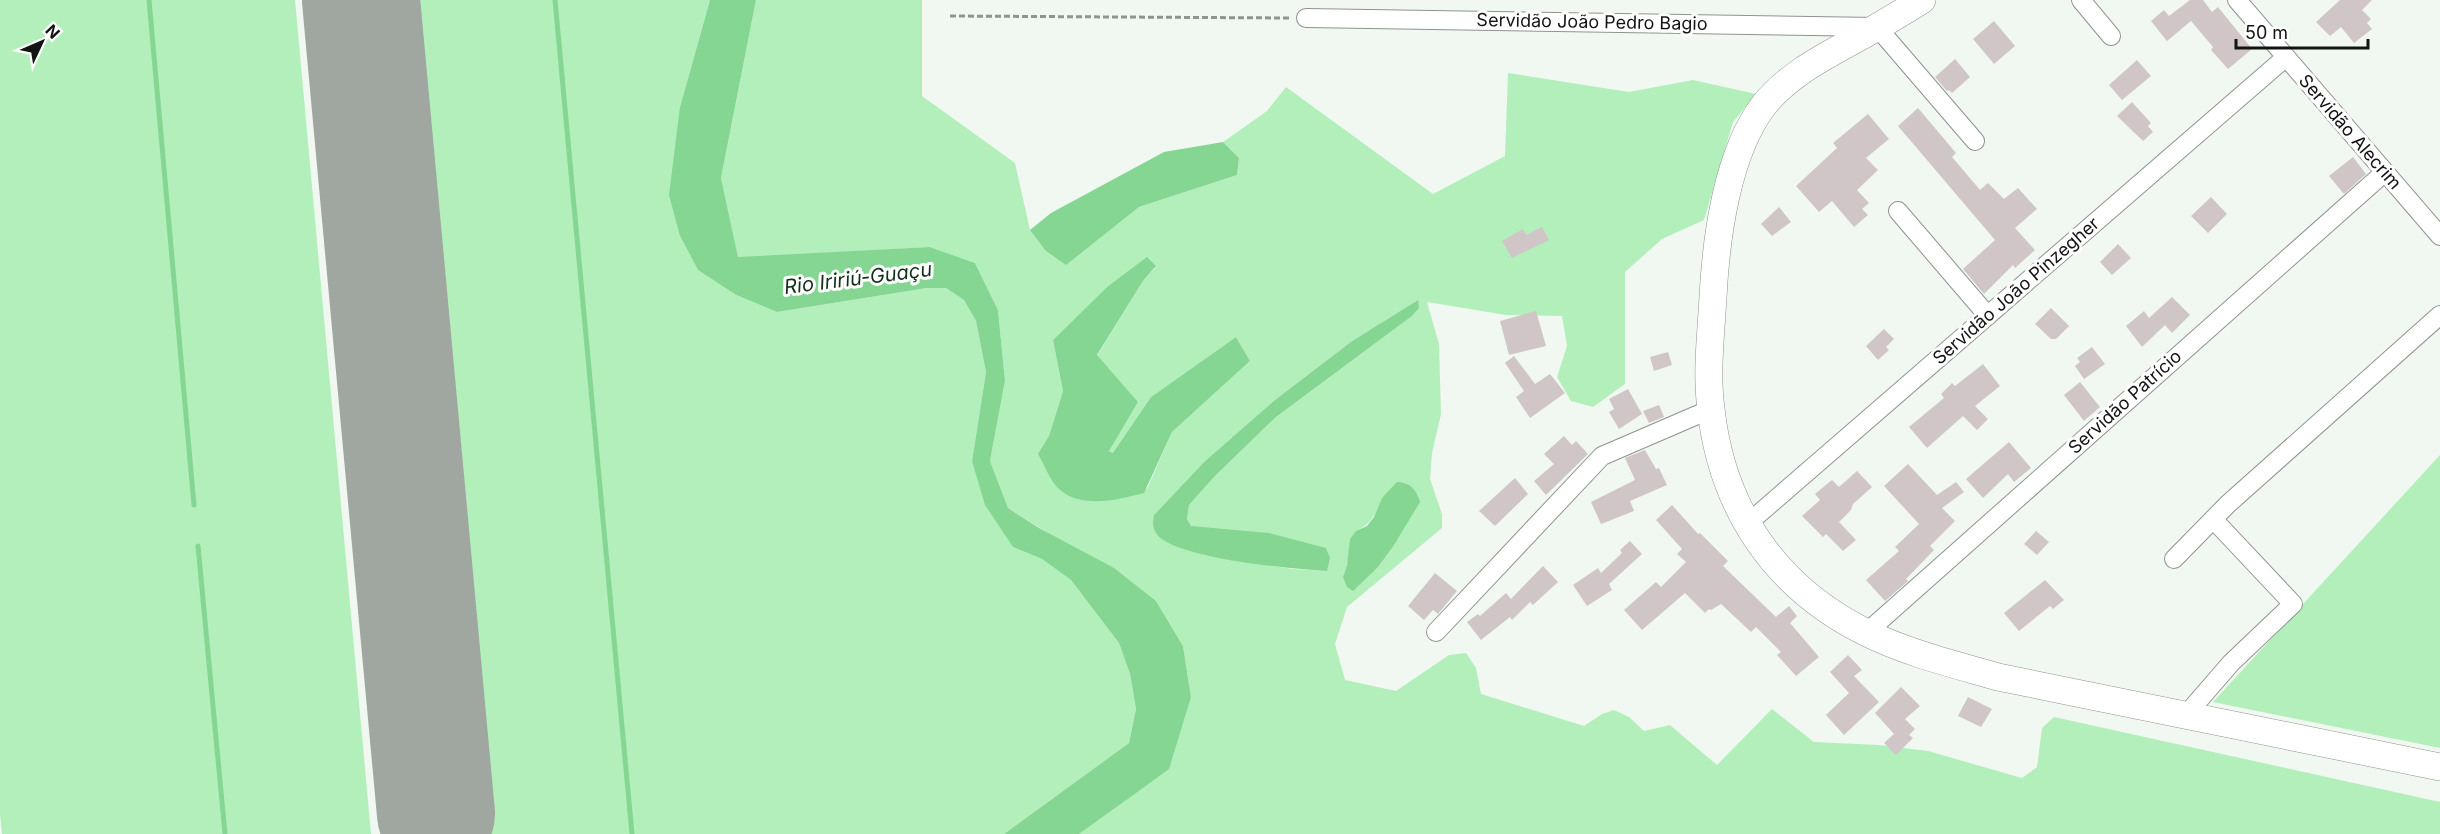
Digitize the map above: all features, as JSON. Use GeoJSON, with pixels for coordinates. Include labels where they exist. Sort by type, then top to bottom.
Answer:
{"type":"FeatureCollection","features":[{"type":"Feature","properties":{"kind":"street"},"geometry":{"type":"LineString","coordinates":[[1922,0],[1812,63],[1783,84],[1763,107],[1748,134],[1734,169],[1723,211],[1715,264],[1709,378],[1711,410],[1720,456],[1733,496],[1746,525],[1767,556],[1795,585],[1830,612],[1866,633],[1927,657],[1998,677],[2440,767]]}},
{"type":"Feature","properties":{"kind":"street"},"geometry":{"type":"LineString","coordinates":[[2081,0],[2111,36]]}},
{"type":"Feature","properties":{"kind":"street","name":"Servidão Alecrim"},"geometry":{"type":"LineString","coordinates":[[2237,0],[2440,236]]}},
{"type":"Feature","properties":{"kind":"street","name":"Servidão João Pedro Bagio"},"geometry":{"type":"LineString","coordinates":[[1306,18],[1877,27]]}},
{"type":"Feature","properties":{"kind":"street"},"geometry":{"type":"LineString","coordinates":[[1877,27],[1975,141]]}},
{"type":"Feature","properties":{"kind":"street","name":"Servidão João Pinzegher"},"geometry":{"type":"LineString","coordinates":[[1746,525],[2286,57]]}},
{"type":"Feature","properties":{"kind":"street","name":"Servidão Patrício"},"geometry":{"type":"LineString","coordinates":[[1866,633],[2385,172]]}},
{"type":"Feature","properties":{"kind":"street"},"geometry":{"type":"LineString","coordinates":[[1898,211],[1988,316]]}},
{"type":"Feature","properties":{"kind":"street"},"geometry":{"type":"LineString","coordinates":[[2174,559],[2213,519],[2440,315]]}},
{"type":"Feature","properties":{"kind":"street"},"geometry":{"type":"LineString","coordinates":[[1436,632],[1602,456],[1711,410]]}},
{"type":"Feature","properties":{"kind":"street"},"geometry":{"type":"LineString","coordinates":[[2186,715],[2231,663],[2293,604],[2213,519]]}},
{"type":"Feature","properties":{"kind":"path"},"geometry":{"type":"LineString","coordinates":[[950,16],[1306,18]]}},
{"type":"Feature","properties":{"kind":"shaded area"},"geometry":{"type":"Polygon","coordinates":[[[0,0],[295,0],[371,834],[2,834],[0,814],[0,0]]]}},
{"type":"Feature","properties":{"kind":"shaded area"},"geometry":{"type":"Polygon","coordinates":[[[416,0],[710,0],[680,107],[680,236],[698,270],[736,295],[777,312],[927,288],[946,288],[964,300],[976,321],[986,372],[972,461],[1013,547],[1042,559],[1071,580],[1119,643],[1130,674],[1136,709],[1129,743],[1004,834],[492,834],[416,0]]]}},
{"type":"Feature","properties":{"kind":"shaded area"},"geometry":{"type":"Polygon","coordinates":[[[756,0],[922,0],[922,96],[1015,163],[1030,230],[1066,264],[1139,207],[1237,175],[1239,158],[1223,142],[1267,111],[1286,87],[1433,194],[1505,156],[1508,73],[1629,92],[1693,80],[1756,94],[1733,122],[1704,220],[1662,239],[1625,272],[1625,384],[1593,407],[1571,401],[1557,377],[1567,346],[1562,316],[1506,315],[1427,302],[1439,344],[1441,414],[1432,453],[1430,479],[1442,514],[1442,528],[1347,607],[1335,644],[1345,680],[1396,691],[1449,655],[1466,653],[1476,668],[1481,694],[1584,726],[1602,714],[1614,710],[1629,717],[1644,731],[1670,725],[1717,765],[1772,709],[1814,742],[1879,745],[1928,751],[2022,778],[2037,767],[2042,728],[2054,717],[2440,802],[2440,834],[1079,834],[1125,801],[1191,697],[1183,646],[1156,601],[1008,508],[990,461],[1005,381],[998,310],[975,263],[930,247],[738,258],[721,178],[756,0]],[[1156,267],[1107,287],[1053,340],[1063,391],[1049,436],[1147,489],[1172,432],[1250,361],[1236,337],[1151,397],[1113,454],[1109,450],[1138,402],[1097,356],[1143,281],[1156,267]],[[1418,300],[1352,341],[1275,400],[1204,462],[1154,515],[1203,555],[1293,569],[1327,571],[1191,526],[1187,519],[1189,505],[1214,477],[1276,417],[1412,316],[1418,300]],[[1382,498],[1370,521],[1356,531],[1343,578],[1366,577],[1378,567],[1400,534],[1382,498]]]}},
{"type":"Feature","properties":{"kind":"shaded area"},"geometry":{"type":"Polygon","coordinates":[[[2440,455],[2440,748],[2213,702],[2440,455]]]}},
{"type":"Feature","properties":{"kind":"water","name":"Rio Iririú-Guaçu"},"geometry":{"type":"Polygon","coordinates":[[[710,0],[756,0],[721,178],[738,257],[930,247],[975,263],[998,310],[1005,381],[990,461],[1008,508],[1039,528],[1114,568],[1156,601],[1183,646],[1191,697],[1169,769],[1079,834],[1004,834],[1129,743],[1136,709],[1130,674],[1119,643],[1071,580],[1042,559],[1013,547],[985,505],[972,461],[986,372],[976,321],[964,300],[946,288],[927,288],[777,312],[736,295],[698,270],[680,236],[669,195],[680,107],[710,0]]]}},
{"type":"Feature","properties":{"kind":"water"},"geometry":{"type":"Polygon","coordinates":[[[1223,142],[1239,158],[1237,175],[1139,207],[1066,265],[1046,251],[1030,230],[1051,213],[1164,152],[1223,142]]]}},
{"type":"Feature","properties":{"kind":"water"},"geometry":{"type":"Polygon","coordinates":[[[1147,257],[1156,266],[1143,281],[1097,355],[1138,402],[1109,451],[1113,453],[1151,397],[1236,337],[1250,361],[1172,432],[1144,493],[1099,501],[1076,499],[1057,487],[1038,454],[1049,436],[1063,391],[1053,340],[1107,287],[1147,257]]]}},
{"type":"Feature","properties":{"kind":"water"},"geometry":{"type":"Polygon","coordinates":[[[1418,300],[1419,308],[1412,316],[1276,417],[1214,477],[1189,505],[1187,519],[1191,526],[1269,533],[1326,548],[1330,558],[1327,571],[1263,565],[1209,556],[1185,550],[1167,542],[1156,533],[1153,526],[1154,515],[1204,462],[1275,400],[1352,341],[1418,300]]]}},
{"type":"Feature","properties":{"kind":"water"},"geometry":{"type":"Polygon","coordinates":[[[1397,482],[1412,487],[1420,502],[1378,567],[1353,591],[1347,587],[1343,577],[1350,539],[1356,531],[1367,526],[1374,517],[1382,498],[1397,482]]]}},
{"type":"Feature","properties":{"kind":"building"},"geometry":{"type":"Polygon","coordinates":[[[2190,0],[2203,0],[2212,12],[2218,7],[2252,49],[2228,69],[2211,50],[2213,47],[2191,21],[2167,41],[2151,21],[2164,10],[2169,16],[2190,0]]]}},
{"type":"Feature","properties":{"kind":"building"},"geometry":{"type":"Polygon","coordinates":[[[2340,0],[2372,0],[2362,10],[2371,19],[2367,23],[2372,29],[2354,43],[2341,27],[2330,36],[2316,22],[2340,0]]]}},
{"type":"Feature","properties":{"kind":"building"},"geometry":{"type":"Polygon","coordinates":[[[1994,21],[2015,46],[1994,64],[1973,39],[1994,21]]]}},
{"type":"Feature","properties":{"kind":"building"},"geometry":{"type":"Polygon","coordinates":[[[1955,59],[1970,77],[1952,93],[1947,91],[1935,77],[1955,59]]]}},
{"type":"Feature","properties":{"kind":"building"},"geometry":{"type":"Polygon","coordinates":[[[2137,60],[2151,76],[2122,100],[2109,85],[2137,60]]]}},
{"type":"Feature","properties":{"kind":"building"},"geometry":{"type":"Polygon","coordinates":[[[2132,102],[2151,123],[2148,126],[2153,132],[2143,141],[2117,116],[2132,102]]]}},
{"type":"Feature","properties":{"kind":"building"},"geometry":{"type":"Polygon","coordinates":[[[1918,108],[1956,153],[1952,157],[1980,190],[1988,183],[2004,199],[2018,188],[2037,209],[2015,228],[2035,250],[2015,268],[2013,265],[1984,294],[1963,269],[1995,240],[1898,126],[1918,108]]]}},
{"type":"Feature","properties":{"kind":"building"},"geometry":{"type":"Polygon","coordinates":[[[1868,114],[1889,139],[1866,158],[1878,170],[1857,190],[1869,203],[1862,209],[1868,215],[1854,227],[1832,201],[1819,212],[1796,186],[1837,148],[1833,143],[1868,114]]]}},
{"type":"Feature","properties":{"kind":"building"},"geometry":{"type":"Polygon","coordinates":[[[2353,157],[2366,174],[2344,194],[2329,176],[2353,157]]]}},
{"type":"Feature","properties":{"kind":"building"},"geometry":{"type":"Polygon","coordinates":[[[2211,197],[2227,214],[2208,233],[2191,216],[2211,197]]]}},
{"type":"Feature","properties":{"kind":"building"},"geometry":{"type":"Polygon","coordinates":[[[1779,207],[1791,222],[1772,236],[1761,224],[1779,207]]]}},
{"type":"Feature","properties":{"kind":"building"},"geometry":{"type":"Polygon","coordinates":[[[1542,227],[1549,240],[1512,258],[1502,241],[1523,229],[1526,235],[1542,227]]]}},
{"type":"Feature","properties":{"kind":"building"},"geometry":{"type":"Polygon","coordinates":[[[2118,244],[2131,258],[2112,275],[2100,262],[2118,244]]]}},
{"type":"Feature","properties":{"kind":"building"},"geometry":{"type":"Polygon","coordinates":[[[2172,297],[2190,315],[2172,333],[2165,325],[2142,347],[2126,326],[2144,311],[2149,318],[2172,297]]]}},
{"type":"Feature","properties":{"kind":"building"},"geometry":{"type":"Polygon","coordinates":[[[2051,308],[2069,326],[2056,339],[2051,339],[2035,324],[2051,308]]]}},
{"type":"Feature","properties":{"kind":"building"},"geometry":{"type":"Polygon","coordinates":[[[1536,311],[1546,346],[1509,355],[1500,321],[1536,311]]]}},
{"type":"Feature","properties":{"kind":"building"},"geometry":{"type":"Polygon","coordinates":[[[1884,329],[1894,339],[1886,347],[1889,350],[1878,360],[1866,346],[1884,329]]]}},
{"type":"Feature","properties":{"kind":"building"},"geometry":{"type":"Polygon","coordinates":[[[2092,347],[2105,364],[2084,379],[2075,366],[2080,362],[2077,358],[2092,347]]]}},
{"type":"Feature","properties":{"kind":"building"},"geometry":{"type":"Polygon","coordinates":[[[1668,352],[1672,365],[1654,371],[1650,357],[1668,352]]]}},
{"type":"Feature","properties":{"kind":"building"},"geometry":{"type":"Polygon","coordinates":[[[1514,356],[1535,384],[1550,374],[1565,393],[1530,418],[1516,397],[1524,391],[1505,363],[1514,356]]]}},
{"type":"Feature","properties":{"kind":"building"},"geometry":{"type":"Polygon","coordinates":[[[1983,364],[2000,386],[1975,406],[1988,419],[1977,430],[1963,416],[1927,448],[1909,427],[1944,398],[1941,394],[1952,383],[1955,386],[1983,364]]]}},
{"type":"Feature","properties":{"kind":"building"},"geometry":{"type":"Polygon","coordinates":[[[2080,382],[2100,407],[2084,421],[2064,395],[2080,382]]]}},
{"type":"Feature","properties":{"kind":"building"},"geometry":{"type":"Polygon","coordinates":[[[1628,389],[1642,414],[1619,429],[1609,412],[1614,409],[1609,399],[1628,389]]]}},
{"type":"Feature","properties":{"kind":"building"},"geometry":{"type":"Polygon","coordinates":[[[1659,405],[1664,417],[1649,423],[1643,411],[1659,405]]]}},
{"type":"Feature","properties":{"kind":"building"},"geometry":{"type":"Polygon","coordinates":[[[1564,436],[1572,445],[1576,441],[1588,454],[1546,495],[1534,481],[1554,464],[1544,454],[1564,436]]]}},
{"type":"Feature","properties":{"kind":"building"},"geometry":{"type":"Polygon","coordinates":[[[2009,442],[2031,468],[2014,482],[2008,474],[1983,498],[1966,479],[2009,442]]]}},
{"type":"Feature","properties":{"kind":"building"},"geometry":{"type":"Polygon","coordinates":[[[1645,450],[1656,469],[1659,468],[1667,485],[1630,501],[1634,511],[1601,524],[1591,502],[1635,480],[1625,458],[1645,450]]]}},
{"type":"Feature","properties":{"kind":"building"},"geometry":{"type":"Polygon","coordinates":[[[1908,464],[1937,495],[1956,482],[1964,492],[1942,508],[1955,521],[1930,546],[1934,550],[1906,579],[1908,581],[1885,601],[1866,580],[1899,551],[1895,547],[1919,524],[1884,486],[1908,464]]]}},
{"type":"Feature","properties":{"kind":"building"},"geometry":{"type":"Polygon","coordinates":[[[1857,471],[1872,487],[1853,504],[1851,510],[1839,522],[1856,540],[1843,551],[1826,534],[1823,537],[1802,516],[1820,500],[1815,494],[1832,480],[1839,487],[1857,471]]]}},
{"type":"Feature","properties":{"kind":"building"},"geometry":{"type":"Polygon","coordinates":[[[1515,478],[1528,494],[1495,526],[1479,511],[1515,478]]]}},
{"type":"Feature","properties":{"kind":"building"},"geometry":{"type":"Polygon","coordinates":[[[1672,505],[1698,534],[1700,533],[1728,561],[1723,566],[1776,617],[1789,606],[1797,616],[1790,623],[1819,657],[1796,676],[1777,655],[1781,652],[1756,627],[1751,632],[1721,604],[1705,613],[1685,593],[1642,630],[1624,610],[1656,582],[1661,587],[1686,562],[1677,554],[1682,549],[1656,520],[1672,505]]]}},
{"type":"Feature","properties":{"kind":"building"},"geometry":{"type":"Polygon","coordinates":[[[2036,531],[2049,542],[2037,555],[2024,544],[2036,531]]]}},
{"type":"Feature","properties":{"kind":"building"},"geometry":{"type":"Polygon","coordinates":[[[1630,541],[1642,554],[1609,584],[1612,590],[1587,606],[1573,585],[1598,568],[1601,573],[1622,553],[1620,550],[1630,541]]]}},
{"type":"Feature","properties":{"kind":"building"},"geometry":{"type":"Polygon","coordinates":[[[1543,566],[1558,582],[1533,605],[1530,602],[1512,620],[1510,617],[1481,640],[1467,622],[1478,614],[1480,616],[1506,593],[1511,599],[1543,566]]]}},
{"type":"Feature","properties":{"kind":"building"},"geometry":{"type":"Polygon","coordinates":[[[1435,573],[1457,591],[1438,614],[1433,610],[1424,620],[1408,606],[1435,573]]]}},
{"type":"Feature","properties":{"kind":"building"},"geometry":{"type":"Polygon","coordinates":[[[2045,580],[2064,600],[2053,609],[2050,606],[2019,631],[2004,613],[2045,580]]]}},
{"type":"Feature","properties":{"kind":"building"},"geometry":{"type":"Polygon","coordinates":[[[1848,655],[1862,670],[1854,676],[1879,702],[1844,735],[1826,715],[1849,693],[1830,672],[1848,655]]]}},
{"type":"Feature","properties":{"kind":"building"},"geometry":{"type":"Polygon","coordinates":[[[1901,687],[1920,706],[1905,719],[1915,729],[1909,735],[1913,738],[1896,755],[1884,743],[1894,734],[1875,713],[1901,687]]]}},
{"type":"Feature","properties":{"kind":"building"},"geometry":{"type":"Polygon","coordinates":[[[1968,697],[1992,709],[1981,727],[1958,716],[1968,697]]]}},
{"type":"Feature","properties":{"kind":"waterway"},"geometry":{"type":"LineString","coordinates":[[149,0],[194,505]]}},
{"type":"Feature","properties":{"kind":"waterway"},"geometry":{"type":"LineString","coordinates":[[555,0],[632,834]]}},
{"type":"Feature","properties":{"kind":"waterway"},"geometry":{"type":"LineString","coordinates":[[198,546],[225,834]]}},
{"type":"Feature","properties":{"kind":"runway"},"geometry":{"type":"LineString","coordinates":[[361,0],[436,814]]}}]}
